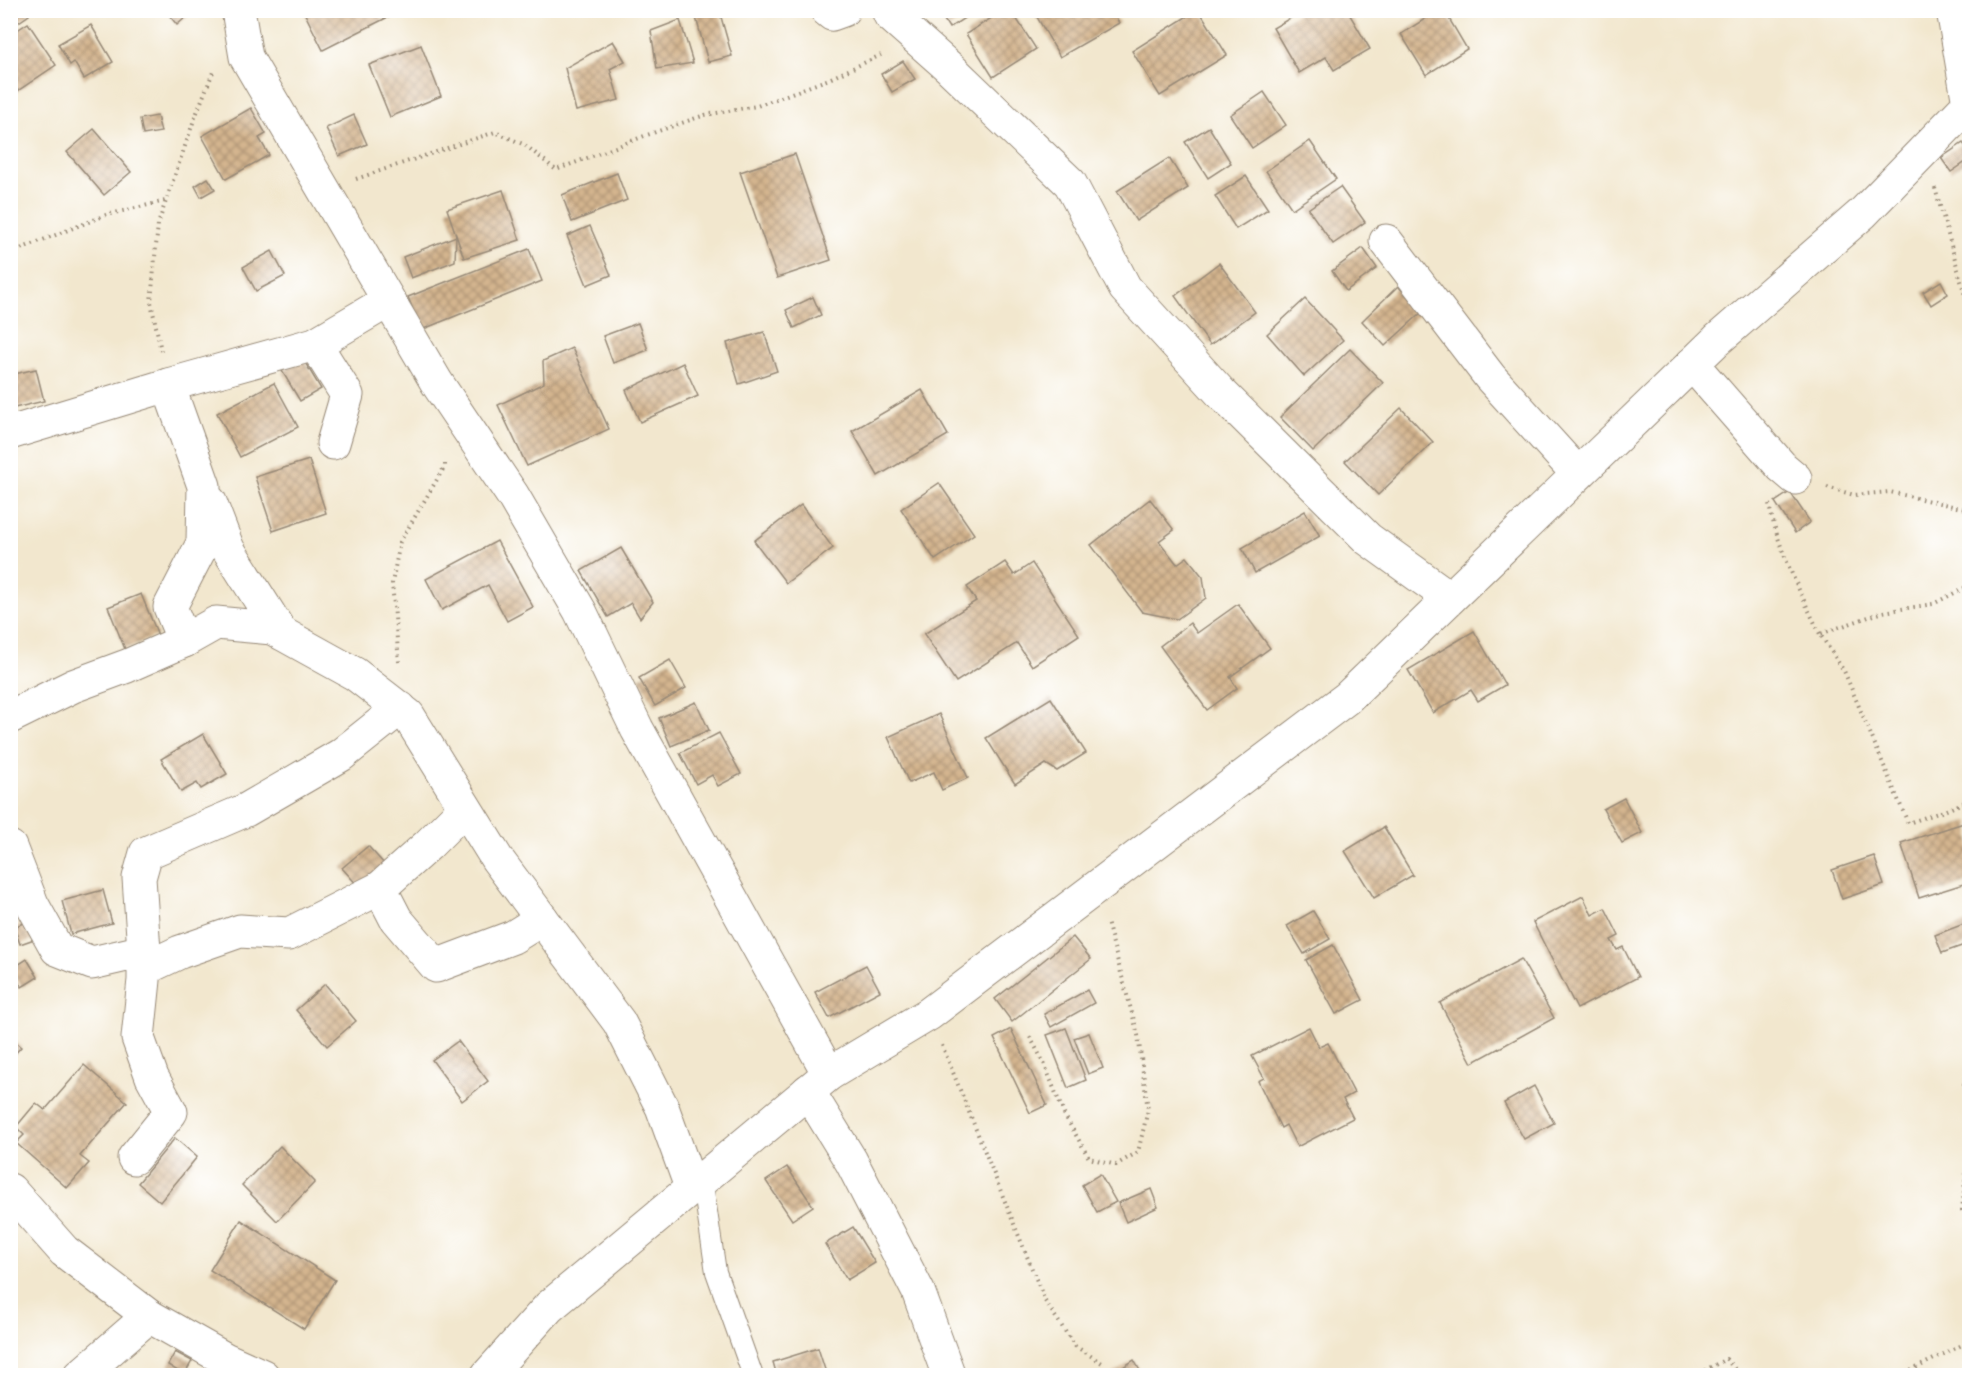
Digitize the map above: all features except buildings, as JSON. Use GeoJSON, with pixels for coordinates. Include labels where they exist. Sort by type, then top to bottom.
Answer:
{"type":"FeatureCollection","features":[{"type":"Feature","properties":{"kind":"street"},"geometry":{"type":"LineString","coordinates":[[238,10],[246,57],[388,301],[454,408],[513,496],[580,611],[637,729],[819,1082],[850,1161],[918,1291],[949,1376]]}},
{"type":"Feature","properties":{"kind":"street"},"geometry":{"type":"LineString","coordinates":[[827,10],[832,14],[843,10]]}},
{"type":"Feature","properties":{"kind":"street"},"geometry":{"type":"LineString","coordinates":[[487,1376],[549,1307],[696,1182],[819,1082],[929,1014],[1347,698],[1692,364],[1863,213],[1969,104],[1953,10]]}},
{"type":"Feature","properties":{"kind":"street"},"geometry":{"type":"LineString","coordinates":[[899,21],[1070,183],[1125,288],[1221,393],[1368,539],[1450,598]]}},
{"type":"Feature","properties":{"kind":"street"},"geometry":{"type":"LineString","coordinates":[[1386,241],[1490,377],[1578,474]]}},
{"type":"Feature","properties":{"kind":"street"},"geometry":{"type":"LineString","coordinates":[[10,433],[168,385],[315,344],[388,301]]}},
{"type":"Feature","properties":{"kind":"street"},"geometry":{"type":"LineString","coordinates":[[315,344],[347,395],[333,443]]}},
{"type":"Feature","properties":{"kind":"street"},"geometry":{"type":"LineString","coordinates":[[1692,364],[1782,467],[1795,478]]}},
{"type":"Feature","properties":{"kind":"street"},"geometry":{"type":"LineString","coordinates":[[168,385],[228,549],[281,633]]}},
{"type":"Feature","properties":{"kind":"street"},"geometry":{"type":"LineString","coordinates":[[184,640],[170,607],[202,543],[204,486]]}},
{"type":"Feature","properties":{"kind":"street"},"geometry":{"type":"LineString","coordinates":[[10,717],[73,686],[127,666],[184,640],[216,623],[272,628],[355,674],[408,715],[497,859],[619,1022],[662,1107],[696,1182]]}},
{"type":"Feature","properties":{"kind":"street"},"geometry":{"type":"LineString","coordinates":[[134,1158],[171,1112],[152,1077],[138,1038],[144,960],[139,878],[146,853],[246,810],[341,755],[400,708]]}},
{"type":"Feature","properties":{"kind":"street"},"geometry":{"type":"LineString","coordinates":[[10,847],[32,904],[57,949],[92,963],[144,960],[180,952],[240,931],[289,934],[380,888],[465,808]]}},
{"type":"Feature","properties":{"kind":"street"},"geometry":{"type":"LineString","coordinates":[[380,888],[396,919],[436,966],[513,937],[542,919]]}},
{"type":"Feature","properties":{"kind":"street"},"geometry":{"type":"LineString","coordinates":[[10,1190],[64,1251],[148,1316],[225,1359],[263,1376]]}},
{"type":"Feature","properties":{"kind":"street"},"geometry":{"type":"LineString","coordinates":[[80,1376],[148,1316]]}},
{"type":"Feature","properties":{"kind":"lane"},"geometry":{"type":"LineString","coordinates":[[696,1182],[716,1272],[753,1376]]}},
{"type":"Feature","properties":{"kind":"path"},"geometry":{"type":"LineString","coordinates":[[324,190],[495,132],[525,145],[556,170],[705,115],[758,106],[829,79],[887,52],[899,21]]}},
{"type":"Feature","properties":{"kind":"path"},"geometry":{"type":"LineString","coordinates":[[168,385],[151,302],[158,224],[216,65]]}},
{"type":"Feature","properties":{"kind":"path"},"geometry":{"type":"LineString","coordinates":[[1924,150],[1970,313]]}},
{"type":"Feature","properties":{"kind":"path"},"geometry":{"type":"LineString","coordinates":[[10,253],[106,215],[165,201]]}},
{"type":"Feature","properties":{"kind":"path"},"geometry":{"type":"LineString","coordinates":[[400,708],[399,658],[392,583],[400,542],[445,466],[454,408]]}},
{"type":"Feature","properties":{"kind":"path"},"geometry":{"type":"LineString","coordinates":[[1970,510],[1890,492],[1854,495],[1795,478],[1768,497],[1773,522],[1789,565],[1820,634],[1844,671],[1908,823],[1970,800]]}},
{"type":"Feature","properties":{"kind":"path"},"geometry":{"type":"LineString","coordinates":[[1820,634],[1883,612],[1933,604],[1970,585]]}},
{"type":"Feature","properties":{"kind":"path"},"geometry":{"type":"LineString","coordinates":[[1030,1038],[1044,1063],[1064,1114],[1089,1158],[1116,1165],[1138,1152],[1148,1110],[1138,1035],[1097,887]]}},
{"type":"Feature","properties":{"kind":"path"},"geometry":{"type":"LineString","coordinates":[[929,1014],[1045,1301],[1075,1346],[1102,1362]]}},
{"type":"Feature","properties":{"kind":"path"},"geometry":{"type":"LineString","coordinates":[[1970,1074],[1964,1084],[1968,1153],[1962,1210],[1970,1223]]}},
{"type":"Feature","properties":{"kind":"path"},"geometry":{"type":"LineString","coordinates":[[1900,1376],[1970,1341]]}},
{"type":"Feature","properties":{"kind":"path"},"geometry":{"type":"LineString","coordinates":[[1694,1376],[1726,1359],[1741,1376]]}}]}
